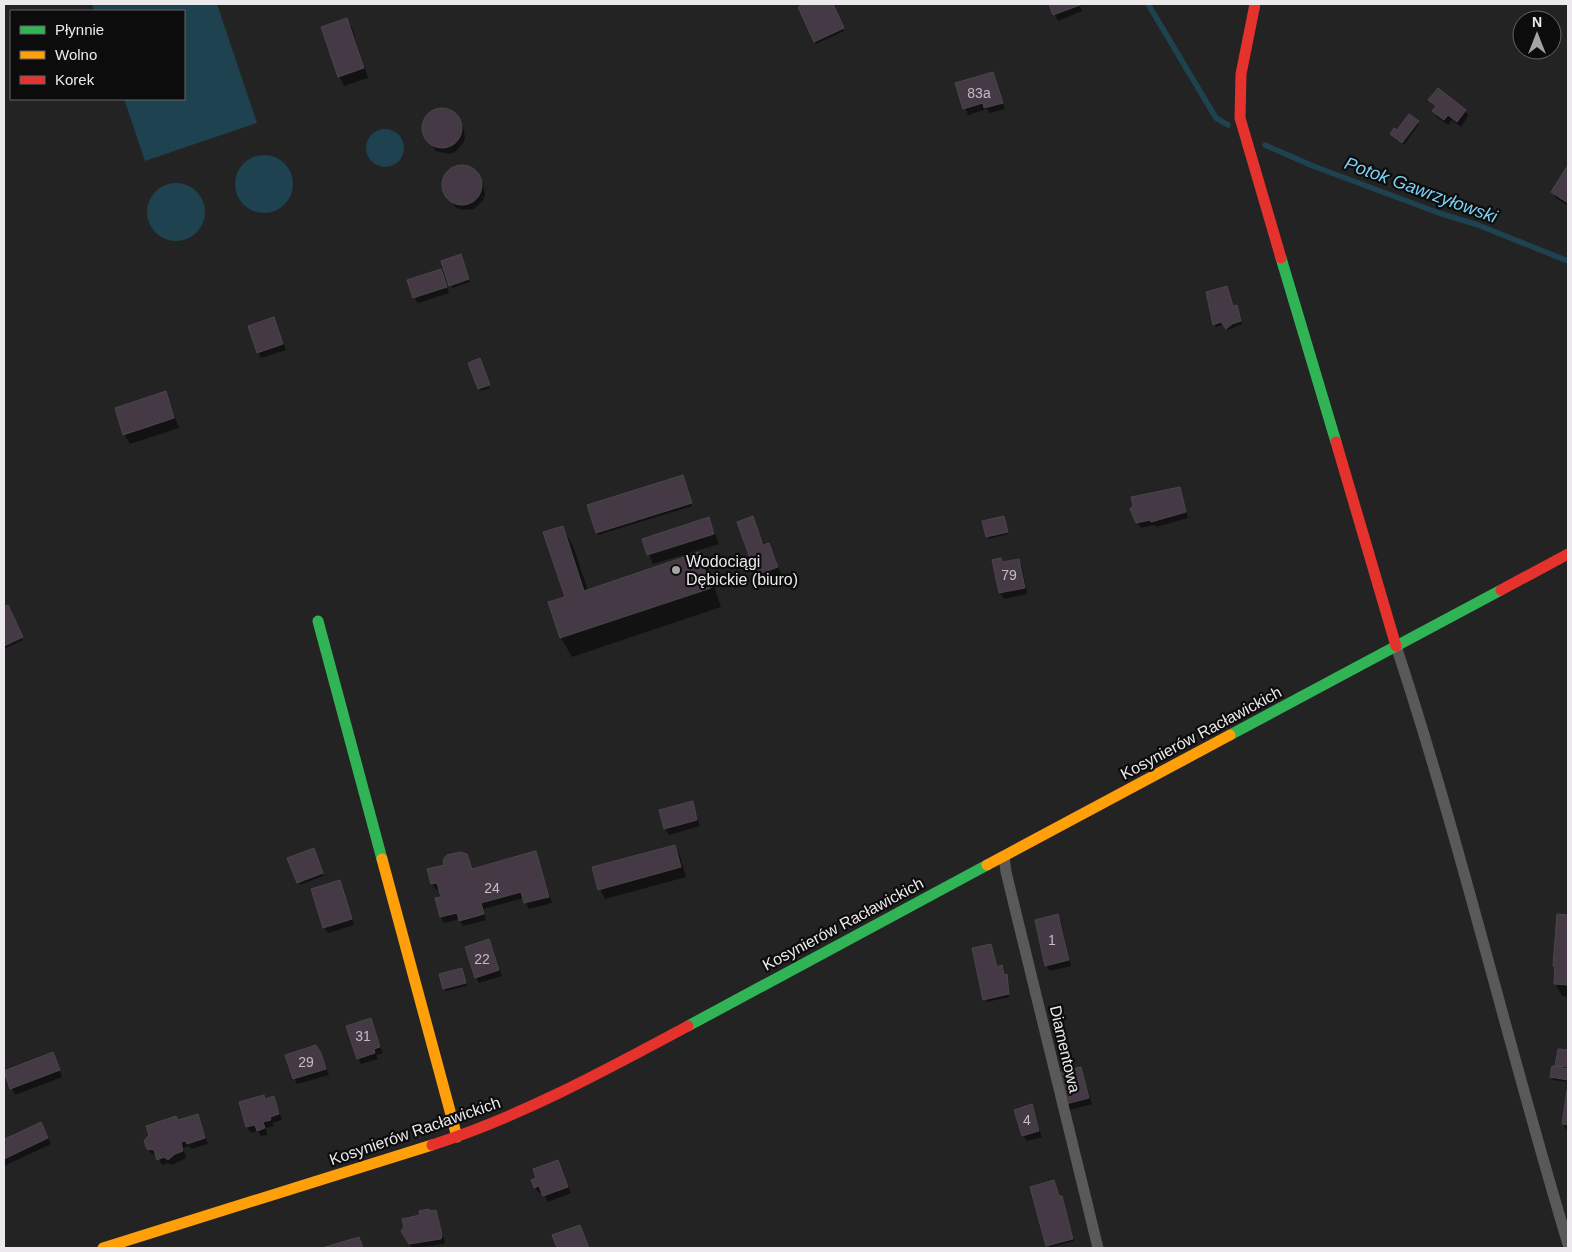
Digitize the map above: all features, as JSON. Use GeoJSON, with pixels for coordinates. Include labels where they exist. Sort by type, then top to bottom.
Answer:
{"type":"FeatureCollection","features":[{"type":"Feature","properties":{"kind":"street"},"geometry":{"type":"LineString","coordinates":[[1256,4],[1242,58],[1238,90],[1240,118],[1396,646]]}},
{"type":"Feature","properties":{"kind":"street","name":"Kosynierów Racławickich"},"geometry":{"type":"LineString","coordinates":[[102,1248],[457,1137],[557,1096],[1568,554]]}},
{"type":"Feature","properties":{"kind":"street"},"geometry":{"type":"LineString","coordinates":[[318,621],[457,1137]]}},
{"type":"Feature","properties":{"kind":"lane"},"geometry":{"type":"LineString","coordinates":[[1396,646],[1423,731],[1533,1128],[1568,1244]]}},
{"type":"Feature","properties":{"kind":"lane","name":"Diamentowa"},"geometry":{"type":"LineString","coordinates":[[1004,857],[1006,872],[1098,1248]]}},
{"type":"Feature","properties":{"kind":"water"},"geometry":{"type":"Polygon","coordinates":[[[92,4],[217,4],[257,123],[145,161],[124,100],[185,100],[185,10],[94,10],[92,4]]]}},
{"type":"Feature","properties":{"kind":"water"},"geometry":{"type":"Polygon","coordinates":[[[385,129],[398,135],[404,148],[398,161],[385,167],[372,161],[366,148],[372,135],[385,129]]]}},
{"type":"Feature","properties":{"kind":"water"},"geometry":{"type":"Polygon","coordinates":[[[258,155],[270,155],[285,163],[293,178],[293,190],[285,205],[270,213],[258,213],[243,205],[235,190],[235,178],[243,163],[258,155]]]}},
{"type":"Feature","properties":{"kind":"water"},"geometry":{"type":"Polygon","coordinates":[[[170,183],[182,183],[197,191],[205,206],[205,218],[197,233],[182,241],[170,241],[155,233],[147,218],[147,206],[155,191],[170,183]]]}},
{"type":"Feature","properties":{"kind":"building"},"geometry":{"type":"Polygon","coordinates":[[[805,4],[833,4],[844,28],[814,42],[798,7],[805,4]]]}},
{"type":"Feature","properties":{"kind":"building"},"geometry":{"type":"Polygon","coordinates":[[[1049,4],[1079,4],[1080,5],[1053,15],[1049,4]]]}},
{"type":"Feature","properties":{"kind":"building"},"geometry":{"type":"Polygon","coordinates":[[[347,18],[364,68],[338,77],[321,27],[347,18]]]}},
{"type":"Feature","properties":{"kind":"building"},"geometry":{"type":"Polygon","coordinates":[[[993,72],[1003,103],[984,108],[983,103],[963,109],[955,83],[993,72]]]}},
{"type":"Feature","properties":{"kind":"building"},"geometry":{"type":"Polygon","coordinates":[[[1438,88],[1466,110],[1457,122],[1448,115],[1444,120],[1432,111],[1436,106],[1428,100],[1438,88]]]}},
{"type":"Feature","properties":{"kind":"building"},"geometry":{"type":"Polygon","coordinates":[[[446,108],[453,111],[459,117],[462,128],[461,136],[453,145],[446,148],[438,148],[431,145],[423,136],[422,124],[425,117],[434,109],[446,108]]]}},
{"type":"Feature","properties":{"kind":"building"},"geometry":{"type":"Polygon","coordinates":[[[1409,114],[1419,121],[1402,143],[1390,134],[1394,128],[1397,130],[1409,114]]]}},
{"type":"Feature","properties":{"kind":"building"},"geometry":{"type":"Polygon","coordinates":[[[466,165],[473,168],[479,174],[482,185],[481,193],[473,202],[466,205],[458,205],[451,202],[443,193],[442,181],[445,174],[454,166],[466,165]]]}},
{"type":"Feature","properties":{"kind":"building"},"geometry":{"type":"Polygon","coordinates":[[[1568,165],[1568,203],[1551,192],[1568,165]]]}},
{"type":"Feature","properties":{"kind":"building"},"geometry":{"type":"Polygon","coordinates":[[[461,254],[469,279],[449,286],[441,261],[461,254]]]}},
{"type":"Feature","properties":{"kind":"building"},"geometry":{"type":"Polygon","coordinates":[[[441,269],[447,287],[413,298],[407,280],[441,269]]]}},
{"type":"Feature","properties":{"kind":"building"},"geometry":{"type":"Polygon","coordinates":[[[1227,286],[1233,306],[1237,305],[1241,321],[1232,324],[1226,329],[1221,322],[1213,325],[1206,292],[1227,286]]]}},
{"type":"Feature","properties":{"kind":"building"},"geometry":{"type":"Polygon","coordinates":[[[274,317],[283,344],[257,353],[248,326],[274,317]]]}},
{"type":"Feature","properties":{"kind":"building"},"geometry":{"type":"Polygon","coordinates":[[[480,358],[490,385],[478,389],[468,363],[480,358]]]}},
{"type":"Feature","properties":{"kind":"building"},"geometry":{"type":"Polygon","coordinates":[[[166,391],[174,418],[123,435],[115,408],[166,391]]]}},
{"type":"Feature","properties":{"kind":"building"},"geometry":{"type":"Polygon","coordinates":[[[683,475],[692,503],[596,533],[587,505],[683,475]]]}},
{"type":"Feature","properties":{"kind":"building"},"geometry":{"type":"Polygon","coordinates":[[[1180,487],[1186,512],[1151,522],[1150,520],[1136,523],[1130,509],[1133,506],[1131,497],[1180,487]]]}},
{"type":"Feature","properties":{"kind":"building"},"geometry":{"type":"Polygon","coordinates":[[[753,516],[763,545],[769,543],[778,567],[756,575],[737,522],[753,516]]]}},
{"type":"Feature","properties":{"kind":"building"},"geometry":{"type":"Polygon","coordinates":[[[1004,516],[1008,532],[986,537],[982,521],[1004,516]]]}},
{"type":"Feature","properties":{"kind":"building"},"geometry":{"type":"Polygon","coordinates":[[[709,517],[714,534],[647,555],[642,539],[709,517]]]}},
{"type":"Feature","properties":{"kind":"building","name":"Wodociągi Dębickie (biuro)"},"geometry":{"type":"Polygon","coordinates":[[[563,526],[584,591],[699,552],[711,588],[560,638],[548,602],[565,597],[543,532],[563,526]]]}},
{"type":"Feature","properties":{"kind":"building"},"geometry":{"type":"Polygon","coordinates":[[[1001,558],[1002,562],[1019,559],[1025,588],[999,593],[992,560],[1001,558]]]}},
{"type":"Feature","properties":{"kind":"building"},"geometry":{"type":"Polygon","coordinates":[[[8,605],[23,637],[4,646],[4,607],[8,605]]]}},
{"type":"Feature","properties":{"kind":"building"},"geometry":{"type":"Polygon","coordinates":[[[693,801],[697,820],[664,829],[659,810],[693,801]]]}},
{"type":"Feature","properties":{"kind":"building"},"geometry":{"type":"Polygon","coordinates":[[[675,845],[681,867],[598,890],[592,867],[675,845]]]}},
{"type":"Feature","properties":{"kind":"building"},"geometry":{"type":"Polygon","coordinates":[[[314,848],[323,873],[297,883],[287,858],[314,848]]]}},
{"type":"Feature","properties":{"kind":"building"},"geometry":{"type":"Polygon","coordinates":[[[536,851],[549,897],[524,903],[521,892],[481,903],[484,914],[459,921],[457,913],[440,917],[435,898],[441,897],[437,883],[431,884],[427,869],[444,865],[443,860],[447,855],[460,852],[467,854],[472,869],[536,851]]]}},
{"type":"Feature","properties":{"kind":"building"},"geometry":{"type":"Polygon","coordinates":[[[340,880],[352,919],[323,928],[311,889],[340,880]]]}},
{"type":"Feature","properties":{"kind":"building"},"geometry":{"type":"Polygon","coordinates":[[[1058,914],[1069,960],[1045,966],[1035,920],[1058,914]]]}},
{"type":"Feature","properties":{"kind":"building"},"geometry":{"type":"Polygon","coordinates":[[[1557,914],[1568,915],[1568,985],[1554,984],[1555,967],[1553,966],[1557,914]]]}},
{"type":"Feature","properties":{"kind":"building"},"geometry":{"type":"Polygon","coordinates":[[[489,939],[499,970],[475,978],[465,947],[489,939]]]}},
{"type":"Feature","properties":{"kind":"building"},"geometry":{"type":"Polygon","coordinates":[[[991,944],[997,967],[1002,965],[1004,975],[1007,974],[1009,994],[983,1000],[972,948],[991,944]]]}},
{"type":"Feature","properties":{"kind":"building"},"geometry":{"type":"Polygon","coordinates":[[[462,968],[466,983],[443,989],[439,974],[462,968]]]}},
{"type":"Feature","properties":{"kind":"building"},"geometry":{"type":"Polygon","coordinates":[[[371,1018],[380,1047],[374,1049],[375,1053],[357,1059],[346,1026],[371,1018]]]}},
{"type":"Feature","properties":{"kind":"building"},"geometry":{"type":"Polygon","coordinates":[[[316,1045],[321,1053],[326,1069],[293,1079],[285,1055],[316,1045]]]}},
{"type":"Feature","properties":{"kind":"building"},"geometry":{"type":"Polygon","coordinates":[[[1558,1049],[1568,1050],[1568,1067],[1555,1066],[1558,1049]]]}},
{"type":"Feature","properties":{"kind":"building"},"geometry":{"type":"Polygon","coordinates":[[[53,1052],[60,1070],[10,1089],[4,1071],[53,1052]]]}},
{"type":"Feature","properties":{"kind":"building"},"geometry":{"type":"Polygon","coordinates":[[[1552,1066],[1568,1069],[1568,1080],[1550,1077],[1552,1066]]]}},
{"type":"Feature","properties":{"kind":"building"},"geometry":{"type":"Polygon","coordinates":[[[1081,1067],[1089,1098],[1066,1104],[1057,1073],[1081,1067]]]}},
{"type":"Feature","properties":{"kind":"building"},"geometry":{"type":"Polygon","coordinates":[[[1568,1090],[1568,1125],[1562,1124],[1568,1090]]]}},
{"type":"Feature","properties":{"kind":"building"},"geometry":{"type":"Polygon","coordinates":[[[264,1095],[265,1099],[274,1096],[279,1114],[270,1117],[271,1120],[263,1122],[265,1128],[257,1131],[255,1125],[246,1127],[239,1102],[264,1095]]]}},
{"type":"Feature","properties":{"kind":"building"},"geometry":{"type":"Polygon","coordinates":[[[1032,1104],[1039,1131],[1022,1136],[1014,1110],[1032,1104]]]}},
{"type":"Feature","properties":{"kind":"building"},"geometry":{"type":"Polygon","coordinates":[[[198,1114],[205,1138],[187,1144],[186,1141],[181,1142],[183,1151],[175,1154],[168,1160],[164,1157],[157,1160],[154,1150],[147,1149],[144,1141],[149,1135],[146,1126],[176,1116],[178,1120],[198,1114]]]}},
{"type":"Feature","properties":{"kind":"building"},"geometry":{"type":"Polygon","coordinates":[[[41,1122],[48,1138],[4,1159],[4,1145],[7,1143],[5,1139],[41,1122]]]}},
{"type":"Feature","properties":{"kind":"building"},"geometry":{"type":"Polygon","coordinates":[[[558,1160],[568,1187],[543,1196],[539,1186],[534,1188],[531,1180],[536,1178],[533,1169],[558,1160]]]}},
{"type":"Feature","properties":{"kind":"building"},"geometry":{"type":"Polygon","coordinates":[[[1054,1180],[1059,1196],[1062,1196],[1073,1239],[1046,1246],[1030,1187],[1054,1180]]]}},
{"type":"Feature","properties":{"kind":"building"},"geometry":{"type":"Polygon","coordinates":[[[429,1209],[429,1211],[436,1210],[442,1235],[441,1239],[409,1244],[401,1231],[404,1227],[402,1219],[420,1215],[419,1211],[429,1209]]]}},
{"type":"Feature","properties":{"kind":"building"},"geometry":{"type":"Polygon","coordinates":[[[580,1225],[589,1248],[557,1248],[552,1235],[580,1225]]]}},
{"type":"Feature","properties":{"kind":"building"},"geometry":{"type":"Polygon","coordinates":[[[359,1237],[363,1248],[322,1248],[359,1237]]]}},
{"type":"Feature","properties":{"kind":"waterway","name":"Potok Gawrzyłowski"},"geometry":{"type":"LineString","coordinates":[[1148,4],[1216,118],[1228,125]]}},
{"type":"Feature","properties":{"kind":"waterway","name":"Potok Gawrzyłowski"},"geometry":{"type":"LineString","coordinates":[[1265,145],[1313,166],[1439,213],[1478,225],[1568,261]]}},
{"type":"Feature","properties":{"kind":"traffic: fast"},"geometry":{"type":"LineString","coordinates":[[1281,258],[1336,442]]}},
{"type":"Feature","properties":{"kind":"traffic: fast"},"geometry":{"type":"LineString","coordinates":[[1230,735],[1501,590]]}},
{"type":"Feature","properties":{"kind":"traffic: fast"},"geometry":{"type":"LineString","coordinates":[[318,621],[382,859]]}},
{"type":"Feature","properties":{"kind":"traffic: fast"},"geometry":{"type":"LineString","coordinates":[[688,1026],[987,865]]}},
{"type":"Feature","properties":{"kind":"traffic: slow"},"geometry":{"type":"LineString","coordinates":[[987,865],[1230,735]]}},
{"type":"Feature","properties":{"kind":"traffic: slow"},"geometry":{"type":"LineString","coordinates":[[382,859],[457,1137]]}},
{"type":"Feature","properties":{"kind":"traffic: slow"},"geometry":{"type":"LineString","coordinates":[[103,1248],[432,1145]]}},
{"type":"Feature","properties":{"kind":"traffic: jam"},"geometry":{"type":"LineString","coordinates":[[1255,4],[1241,74],[1240,118],[1281,258]]}},
{"type":"Feature","properties":{"kind":"traffic: jam"},"geometry":{"type":"LineString","coordinates":[[1336,442],[1396,646]]}},
{"type":"Feature","properties":{"kind":"traffic: jam"},"geometry":{"type":"LineString","coordinates":[[1501,590],[1568,554]]}},
{"type":"Feature","properties":{"kind":"traffic: jam"},"geometry":{"type":"LineString","coordinates":[[432,1145],[498,1120],[562,1092],[688,1026]]}},
{"type":"Feature","properties":{"kind":"place","name":"Wodociągi Dębickie (biuro)"},"geometry":{"type":"Point","coordinates":[676,570]}}]}
